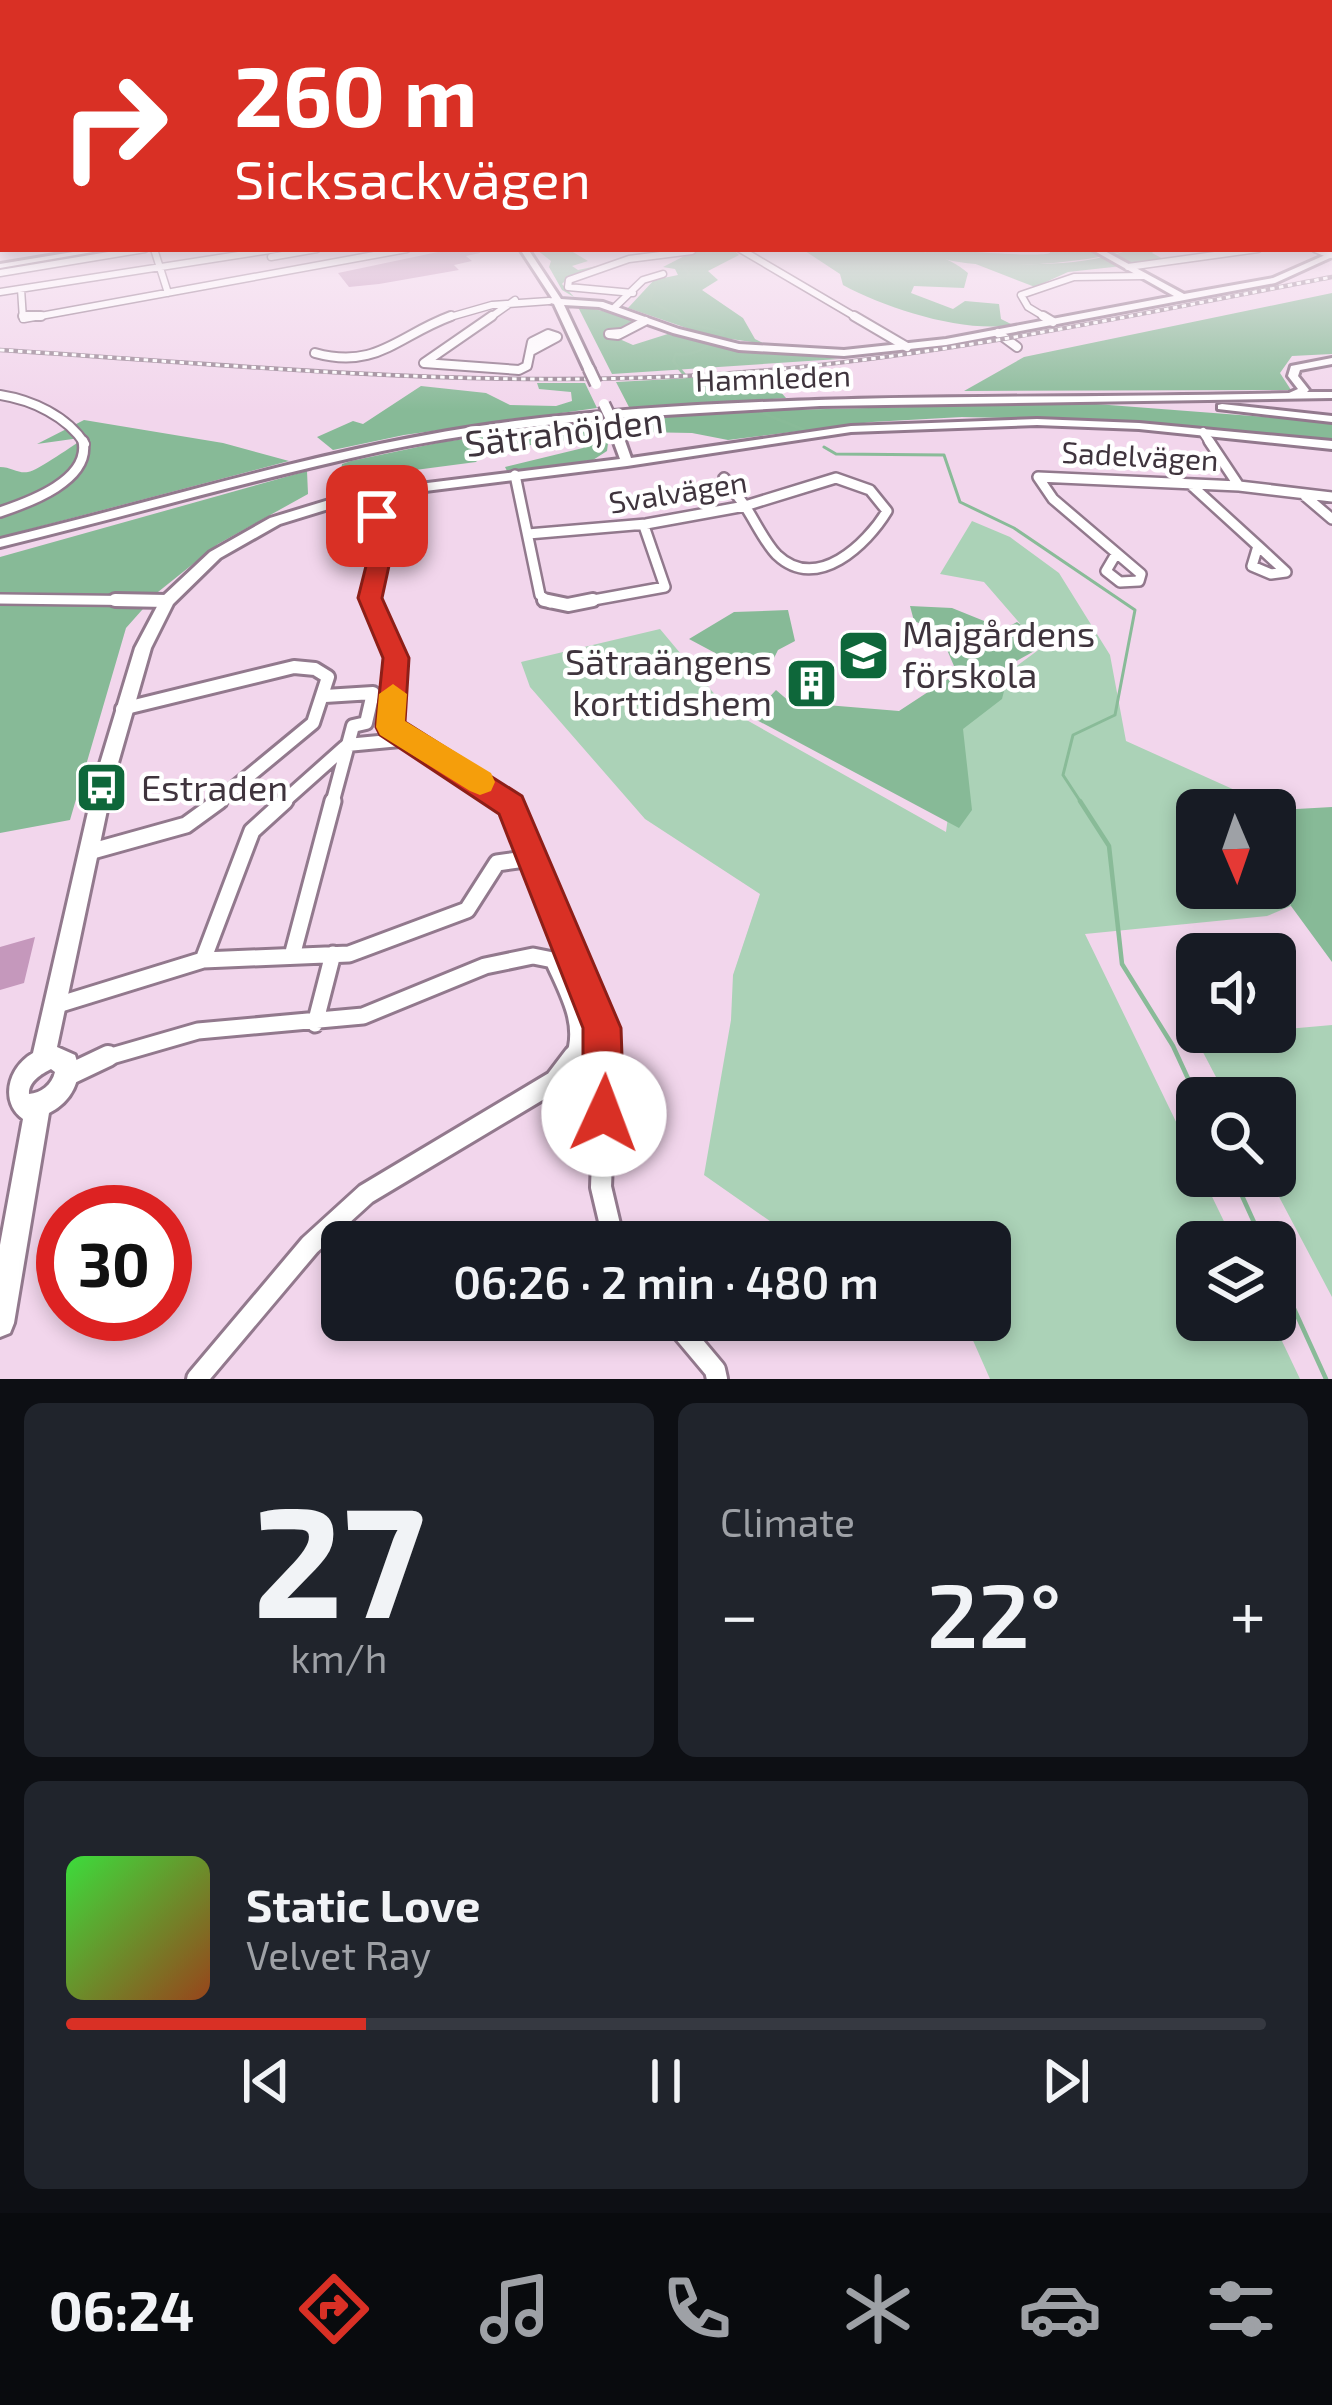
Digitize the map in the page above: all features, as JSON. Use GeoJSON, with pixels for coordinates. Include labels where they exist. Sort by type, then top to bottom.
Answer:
{"type":"FeatureCollection","features":[{"type":"Feature","properties":{"kind":"street"},"geometry":{"type":"LineString","coordinates":[[0,292],[59,282]]}},
{"type":"Feature","properties":{"kind":"street"},"geometry":{"type":"LineString","coordinates":[[91,282],[94,306]]}},
{"type":"Feature","properties":{"kind":"street"},"geometry":{"type":"LineString","coordinates":[[165,282],[168,292]]}},
{"type":"Feature","properties":{"kind":"street"},"geometry":{"type":"LineString","coordinates":[[21,289],[23,319],[221,282]]}},
{"type":"Feature","properties":{"kind":"street"},"geometry":{"type":"LineString","coordinates":[[541,282],[590,369],[627,462]]}},
{"type":"Feature","properties":{"kind":"street"},"geometry":{"type":"LineString","coordinates":[[569,282],[568,287],[632,292]]}},
{"type":"Feature","properties":{"kind":"street"},"geometry":{"type":"LineString","coordinates":[[614,308],[641,282]]}},
{"type":"Feature","properties":{"kind":"street"},"geometry":{"type":"LineString","coordinates":[[797,282],[907,347]]}},
{"type":"Feature","properties":{"kind":"street"},"geometry":{"type":"LineString","coordinates":[[1053,282],[1021,295],[1028,307],[1054,322]]}},
{"type":"Feature","properties":{"kind":"street"},"geometry":{"type":"LineString","coordinates":[[1156,282],[1183,298]]}},
{"type":"Feature","properties":{"kind":"street"},"geometry":{"type":"LineString","coordinates":[[315,353],[370,360],[430,324],[515,300],[614,308],[725,344],[796,352],[907,347],[1263,282]]}},
{"type":"Feature","properties":{"kind":"street"},"geometry":{"type":"LineString","coordinates":[[515,300],[424,363],[431,368],[519,370],[527,367],[531,351]]}},
{"type":"Feature","properties":{"kind":"street"},"geometry":{"type":"LineString","coordinates":[[621,333],[646,321]]}},
{"type":"Feature","properties":{"kind":"street"},"geometry":{"type":"LineString","coordinates":[[998,333],[1017,347]]}},
{"type":"Feature","properties":{"kind":"street"},"geometry":{"type":"LineString","coordinates":[[1279,397],[1303,392],[1292,373],[1295,368],[1332,361]]}},
{"type":"Feature","properties":{"kind":"street"},"geometry":{"type":"LineString","coordinates":[[0,395],[14,396],[83,436],[86,447],[74,472],[32,500],[0,512]]}},
{"type":"Feature","properties":{"kind":"street","name":"Hamnleden"},"geometry":{"type":"LineString","coordinates":[[0,546],[425,439],[595,416],[868,402],[1332,395]]}},
{"type":"Feature","properties":{"kind":"street"},"geometry":{"type":"LineString","coordinates":[[1126,398],[1332,419]]}},
{"type":"Feature","properties":{"kind":"street","name":"Sätrahöjden"},"geometry":{"type":"LineString","coordinates":[[44,1059],[122,709],[143,647],[167,601],[215,555],[275,521],[359,495],[851,429],[1037,422],[1332,445]]}},
{"type":"Feature","properties":{"kind":"street","name":"Sadelvägen"},"geometry":{"type":"LineString","coordinates":[[1203,432],[1239,486]]}},
{"type":"Feature","properties":{"kind":"street"},"geometry":{"type":"LineString","coordinates":[[515,476],[541,595],[547,603],[568,604],[665,587],[644,526]]}},
{"type":"Feature","properties":{"kind":"street","name":"Sadelvägen"},"geometry":{"type":"LineString","coordinates":[[1117,554],[1054,499],[1038,477],[1239,486],[1332,497]]}},
{"type":"Feature","properties":{"kind":"street"},"geometry":{"type":"LineString","coordinates":[[724,478],[748,508]]}},
{"type":"Feature","properties":{"kind":"street","name":"Svalvägen"},"geometry":{"type":"LineString","coordinates":[[528,534],[644,526],[748,508],[831,479],[847,479],[870,490],[887,511],[846,561],[830,567],[789,563],[778,556],[748,508]]}},
{"type":"Feature","properties":{"kind":"street"},"geometry":{"type":"LineString","coordinates":[[1190,484],[1258,546]]}},
{"type":"Feature","properties":{"kind":"street"},"geometry":{"type":"LineString","coordinates":[[1303,494],[1332,519]]}},
{"type":"Feature","properties":{"kind":"street"},"geometry":{"type":"LineString","coordinates":[[370,514],[384,527],[370,598],[394,646],[390,727],[506,799],[606,1046],[602,1187],[607,1221]]}},
{"type":"Feature","properties":{"kind":"street"},"geometry":{"type":"LineString","coordinates":[[0,599],[167,601]]}},
{"type":"Feature","properties":{"kind":"street"},"geometry":{"type":"LineString","coordinates":[[89,852],[186,825],[313,723],[328,677],[315,669],[294,667],[122,709]]}},
{"type":"Feature","properties":{"kind":"street"},"geometry":{"type":"LineString","coordinates":[[325,696],[393,692]]}},
{"type":"Feature","properties":{"kind":"street"},"geometry":{"type":"LineString","coordinates":[[292,956],[347,745],[353,726],[366,723],[373,693]]}},
{"type":"Feature","properties":{"kind":"street"},"geometry":{"type":"LineString","coordinates":[[203,960],[252,831],[347,745],[400,740],[402,731]]}},
{"type":"Feature","properties":{"kind":"street"},"geometry":{"type":"LineString","coordinates":[[53,1006],[203,960],[349,953],[467,910],[497,863],[532,858]]}},
{"type":"Feature","properties":{"kind":"street"},"geometry":{"type":"LineString","coordinates":[[18,1097],[53,1097],[68,1075],[103,1059],[200,1030],[315,1024],[364,1015],[508,959],[537,953],[553,960],[576,1015],[580,1044],[575,1064],[555,1081],[366,1194],[310,1245],[197,1379]]}},
{"type":"Feature","properties":{"kind":"street"},"geometry":{"type":"LineString","coordinates":[[315,1024],[333,954]]}},
{"type":"Feature","properties":{"kind":"street"},"geometry":{"type":"LineString","coordinates":[[0,1322],[23,1075],[44,1059],[63,1059],[68,1075]]}},
{"type":"Feature","properties":{"kind":"street"},"geometry":{"type":"LineString","coordinates":[[691,1341],[717,1379]]}},
{"type":"Feature","properties":{"kind":"shaded area"},"geometry":{"type":"Polygon","coordinates":[[[652,282],[714,282],[702,290],[743,318],[755,339],[765,344],[710,336],[628,308],[652,282]]]}},
{"type":"Feature","properties":{"kind":"shaded area"},"geometry":{"type":"Polygon","coordinates":[[[966,282],[964,288],[914,286],[911,293],[953,309],[965,301],[999,304],[1001,319],[1013,325],[972,326],[926,317],[843,285],[966,282]]]}},
{"type":"Feature","properties":{"kind":"shaded area"},"geometry":{"type":"Polygon","coordinates":[[[1332,293],[1332,354],[1292,356],[1280,373],[1291,390],[964,391],[1024,357],[1332,293]]]}},
{"type":"Feature","properties":{"kind":"shaded area"},"geometry":{"type":"Polygon","coordinates":[[[577,305],[641,320],[606,333],[633,345],[674,332],[732,348],[839,359],[612,374],[577,305]]]}},
{"type":"Feature","properties":{"kind":"shaded area"},"geometry":{"type":"Polygon","coordinates":[[[765,374],[786,398],[630,409],[616,382],[765,374]]]}},
{"type":"Feature","properties":{"kind":"shaded area"},"geometry":{"type":"Polygon","coordinates":[[[537,383],[585,383],[597,408],[404,435],[333,450],[317,437],[353,421],[363,424],[421,386],[486,393],[510,405],[556,406],[572,401],[571,392],[539,389],[537,383]]]}},
{"type":"Feature","properties":{"kind":"shaded area"},"geometry":{"type":"Polygon","coordinates":[[[1083,403],[1332,422],[1332,441],[1141,421],[962,417],[872,422],[728,440],[692,433],[639,432],[634,419],[744,411],[1083,403]]]}},
{"type":"Feature","properties":{"kind":"shaded area"},"geometry":{"type":"Polygon","coordinates":[[[84,420],[223,443],[289,461],[0,537],[0,467],[25,472],[40,467],[87,437],[37,444],[84,420]]]}},
{"type":"Feature","properties":{"kind":"shaded area"},"geometry":{"type":"Polygon","coordinates":[[[601,421],[609,436],[607,451],[593,460],[507,471],[505,467],[583,448],[592,437],[486,451],[476,462],[362,477],[363,482],[408,482],[344,491],[339,481],[342,464],[351,461],[442,442],[601,421]]]}},
{"type":"Feature","properties":{"kind":"shaded area"},"geometry":{"type":"Polygon","coordinates":[[[307,471],[308,494],[218,544],[158,592],[126,628],[70,820],[0,833],[0,557],[307,471]]]}},
{"type":"Feature","properties":{"kind":"shaded area"},"geometry":{"type":"Polygon","coordinates":[[[972,521],[1010,537],[1059,573],[1110,655],[1126,741],[1232,789],[1176,789],[1176,909],[1284,909],[1267,916],[1085,934],[1176,1122],[1176,1197],[1212,1197],[1224,1221],[1176,1221],[1176,1341],[1282,1341],[1300,1379],[990,1379],[973,1341],[1011,1341],[1011,1221],[770,1221],[704,1175],[731,1020],[733,975],[760,894],[645,819],[530,687],[521,662],[660,629],[727,709],[946,832],[963,706],[1041,648],[984,582],[940,574],[972,521]]]}},
{"type":"Feature","properties":{"kind":"shaded area"},"geometry":{"type":"Polygon","coordinates":[[[910,606],[952,608],[1004,629],[1017,622],[1047,644],[1011,664],[1002,699],[963,729],[972,810],[959,828],[751,717],[776,690],[790,702],[899,711],[957,673],[939,631],[914,621],[910,606]]]}},
{"type":"Feature","properties":{"kind":"shaded area"},"geometry":{"type":"Polygon","coordinates":[[[788,610],[795,641],[778,650],[771,664],[732,662],[689,639],[734,612],[788,610]]]}},
{"type":"Feature","properties":{"kind":"shaded area"},"geometry":{"type":"Polygon","coordinates":[[[1332,807],[1332,962],[1293,909],[1296,809],[1332,807]]]}},
{"type":"Feature","properties":{"kind":"shaded area"},"geometry":{"type":"Polygon","coordinates":[[[1332,1025],[1332,1297],[1296,1221],[1279,1197],[1296,1197],[1296,1077],[1216,1077],[1203,1053],[1296,1053],[1296,1028],[1332,1025]]]}},
{"type":"Feature","properties":{"kind":"building"},"geometry":{"type":"Polygon","coordinates":[[[345,282],[388,282],[379,284],[349,287],[345,282]]]}},
{"type":"Feature","properties":{"kind":"building","name":"Sätraängens korttidshem"},"geometry":{"type":"Polygon","coordinates":[[[833,674],[832,695],[795,696],[786,675],[833,674]]]}},
{"type":"Feature","properties":{"kind":"building"},"geometry":{"type":"Polygon","coordinates":[[[35,937],[24,983],[0,990],[0,947],[35,937]]]}},
{"type":"Feature","properties":{"kind":"waterway"},"geometry":{"type":"LineString","coordinates":[[656,282],[650,300],[688,324],[724,332],[702,349],[676,354],[673,361],[699,388],[754,399]]}},
{"type":"Feature","properties":{"kind":"waterway"},"geometry":{"type":"LineString","coordinates":[[760,412],[807,431]]}},
{"type":"Feature","properties":{"kind":"waterway"},"geometry":{"type":"LineString","coordinates":[[824,447],[836,454],[944,455],[960,502],[1014,528],[1135,610],[1115,715],[1073,735],[1063,775],[1082,804]]}},
{"type":"Feature","properties":{"kind":"waterway"},"geometry":{"type":"LineString","coordinates":[[1080,801],[1109,846],[1122,964],[1187,1077]]}},
{"type":"Feature","properties":{"kind":"waterway"},"geometry":{"type":"LineString","coordinates":[[1243,1197],[1253,1221]]}},
{"type":"Feature","properties":{"kind":"waterway"},"geometry":{"type":"LineString","coordinates":[[1296,1313],[1326,1379]]}},
{"type":"Feature","properties":{"kind":"railway"},"geometry":{"type":"LineString","coordinates":[[0,350],[450,377],[720,374],[951,347],[1304,282]]}},
{"type":"Feature","properties":{"kind":"slow traffic"},"geometry":{"type":"LineString","coordinates":[[393,694],[390,727],[480,782]]}},
{"type":"Feature","properties":{"kind":"place","name":"Majgårdens förskola"},"geometry":{"type":"Point","coordinates":[863,655]}},
{"type":"Feature","properties":{"kind":"place","name":"Sätraängens korttidshem"},"geometry":{"type":"Point","coordinates":[811,683]}},
{"type":"Feature","properties":{"kind":"place","name":"Estraden"},"geometry":{"type":"Point","coordinates":[102,788]}},
{"type":"Feature","properties":{"kind":"route"},"geometry":{"type":"LineString","coordinates":[[377,516],[384,538],[370,598],[396,658],[390,727],[512,806],[602,1028],[604,1114]]}}]}
